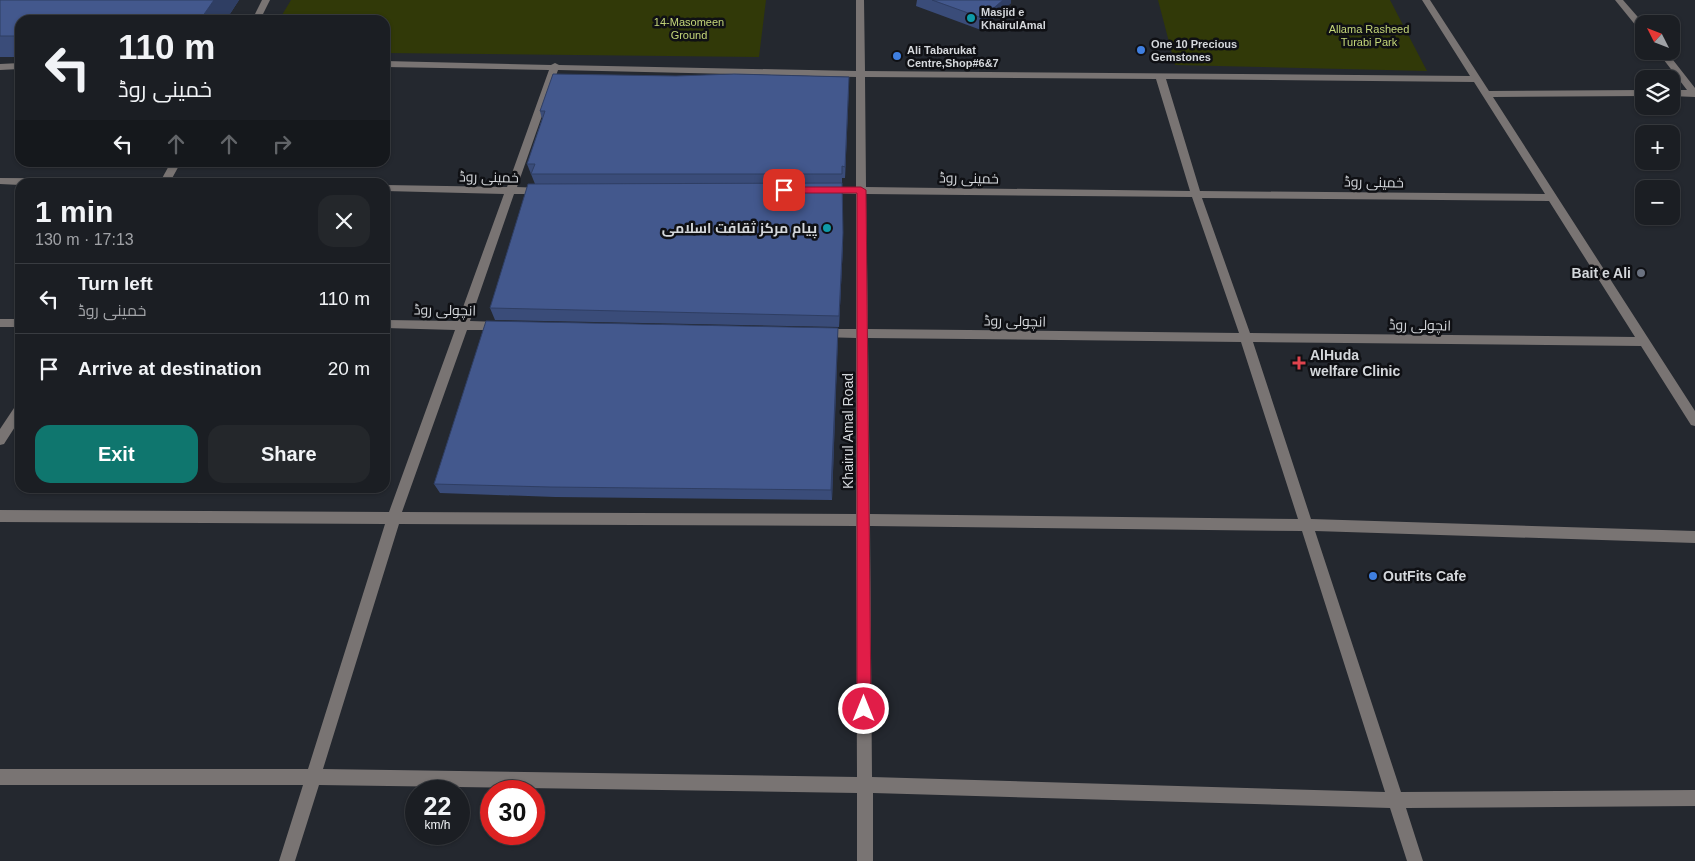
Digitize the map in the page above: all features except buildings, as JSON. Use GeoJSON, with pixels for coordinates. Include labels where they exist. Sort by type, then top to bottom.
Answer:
{"type":"FeatureCollection","features":[{"type":"Feature","properties":{"kind":"street"},"geometry":{"type":"LineString","coordinates":[[258,15],[266,0]]}},
{"type":"Feature","properties":{"kind":"street","name":"Khairul Amal Road"},"geometry":{"type":"LineString","coordinates":[[860,0],[865,861]]}},
{"type":"Feature","properties":{"kind":"street"},"geometry":{"type":"LineString","coordinates":[[1426,0],[1695,421]]}},
{"type":"Feature","properties":{"kind":"street"},"geometry":{"type":"LineString","coordinates":[[1620,0],[1635,19]]}},
{"type":"Feature","properties":{"kind":"street"},"geometry":{"type":"LineString","coordinates":[[1668,60],[1695,94]]}},
{"type":"Feature","properties":{"kind":"street"},"geometry":{"type":"LineString","coordinates":[[390,64],[555,66],[861,74],[1476,79]]}},
{"type":"Feature","properties":{"kind":"street"},"geometry":{"type":"LineString","coordinates":[[0,67],[15,66]]}},
{"type":"Feature","properties":{"kind":"street"},"geometry":{"type":"LineString","coordinates":[[288,861],[394,517],[555,66]]}},
{"type":"Feature","properties":{"kind":"street"},"geometry":{"type":"LineString","coordinates":[[1160,76],[1196,194],[1246,338],[1415,861]]}},
{"type":"Feature","properties":{"kind":"street"},"geometry":{"type":"LineString","coordinates":[[1485,94],[1635,93]]}},
{"type":"Feature","properties":{"kind":"street"},"geometry":{"type":"LineString","coordinates":[[1680,93],[1695,94]]}},
{"type":"Feature","properties":{"kind":"street"},"geometry":{"type":"LineString","coordinates":[[167,178],[173,167]]}},
{"type":"Feature","properties":{"kind":"street"},"geometry":{"type":"LineString","coordinates":[[0,181],[15,181]]}},
{"type":"Feature","properties":{"kind":"street","name":"خمینی روڈ"},"geometry":{"type":"LineString","coordinates":[[390,188],[511,192],[550,191]]}},
{"type":"Feature","properties":{"kind":"street","name":"خمینی روڈ"},"geometry":{"type":"LineString","coordinates":[[813,190],[1552,198]]}},
{"type":"Feature","properties":{"kind":"street"},"geometry":{"type":"LineString","coordinates":[[0,323],[15,323]]}},
{"type":"Feature","properties":{"kind":"street","name":"انچولی روڈ"},"geometry":{"type":"LineString","coordinates":[[390,324],[513,326]]}},
{"type":"Feature","properties":{"kind":"street","name":"انچولی روڈ"},"geometry":{"type":"LineString","coordinates":[[812,333],[1644,342]]}},
{"type":"Feature","properties":{"kind":"street"},"geometry":{"type":"LineString","coordinates":[[0,440],[15,416]]}},
{"type":"Feature","properties":{"kind":"street"},"geometry":{"type":"LineString","coordinates":[[0,516],[863,520],[1306,525],[1695,537]]}},
{"type":"Feature","properties":{"kind":"street"},"geometry":{"type":"LineString","coordinates":[[0,777],[314,777],[865,785],[1395,800],[1695,798]]}},
{"type":"Feature","properties":{"kind":"green space","name":"14-Masomeen Ground"},"geometry":{"type":"Polygon","coordinates":[[[291,0],[766,0],[759,57],[390,53],[390,15],[282,15],[291,0]]]}},
{"type":"Feature","properties":{"kind":"green space","name":"Allama Rasheed Turabi Park"},"geometry":{"type":"Polygon","coordinates":[[[1158,0],[1390,0],[1427,71],[1175,65],[1158,0]]]}},
{"type":"Feature","properties":{"kind":"place","name":"Masjid e KhairulAmal"},"geometry":{"type":"Point","coordinates":[971,18]}},
{"type":"Feature","properties":{"kind":"place","name":"One 10 Precious Gemstones"},"geometry":{"type":"Point","coordinates":[1141,50]}},
{"type":"Feature","properties":{"kind":"place","name":"Ali Tabarukat Centre,Shop#6&7"},"geometry":{"type":"Point","coordinates":[897,56]}},
{"type":"Feature","properties":{"kind":"place","name":"پيام مركز ثقافت اسلامى"},"geometry":{"type":"Point","coordinates":[827,228]}},
{"type":"Feature","properties":{"kind":"place","name":"Bait e Ali"},"geometry":{"type":"Point","coordinates":[1641,273]}},
{"type":"Feature","properties":{"kind":"place","name":"AlHuda welfare Clinic"},"geometry":{"type":"Point","coordinates":[1299,363]}},
{"type":"Feature","properties":{"kind":"place","name":"OutFits Cafe"},"geometry":{"type":"Point","coordinates":[1373,576]}},
{"type":"Feature","properties":{"kind":"route"},"geometry":{"type":"LineString","coordinates":[[784,190],[861,190],[864,709]]}}]}
